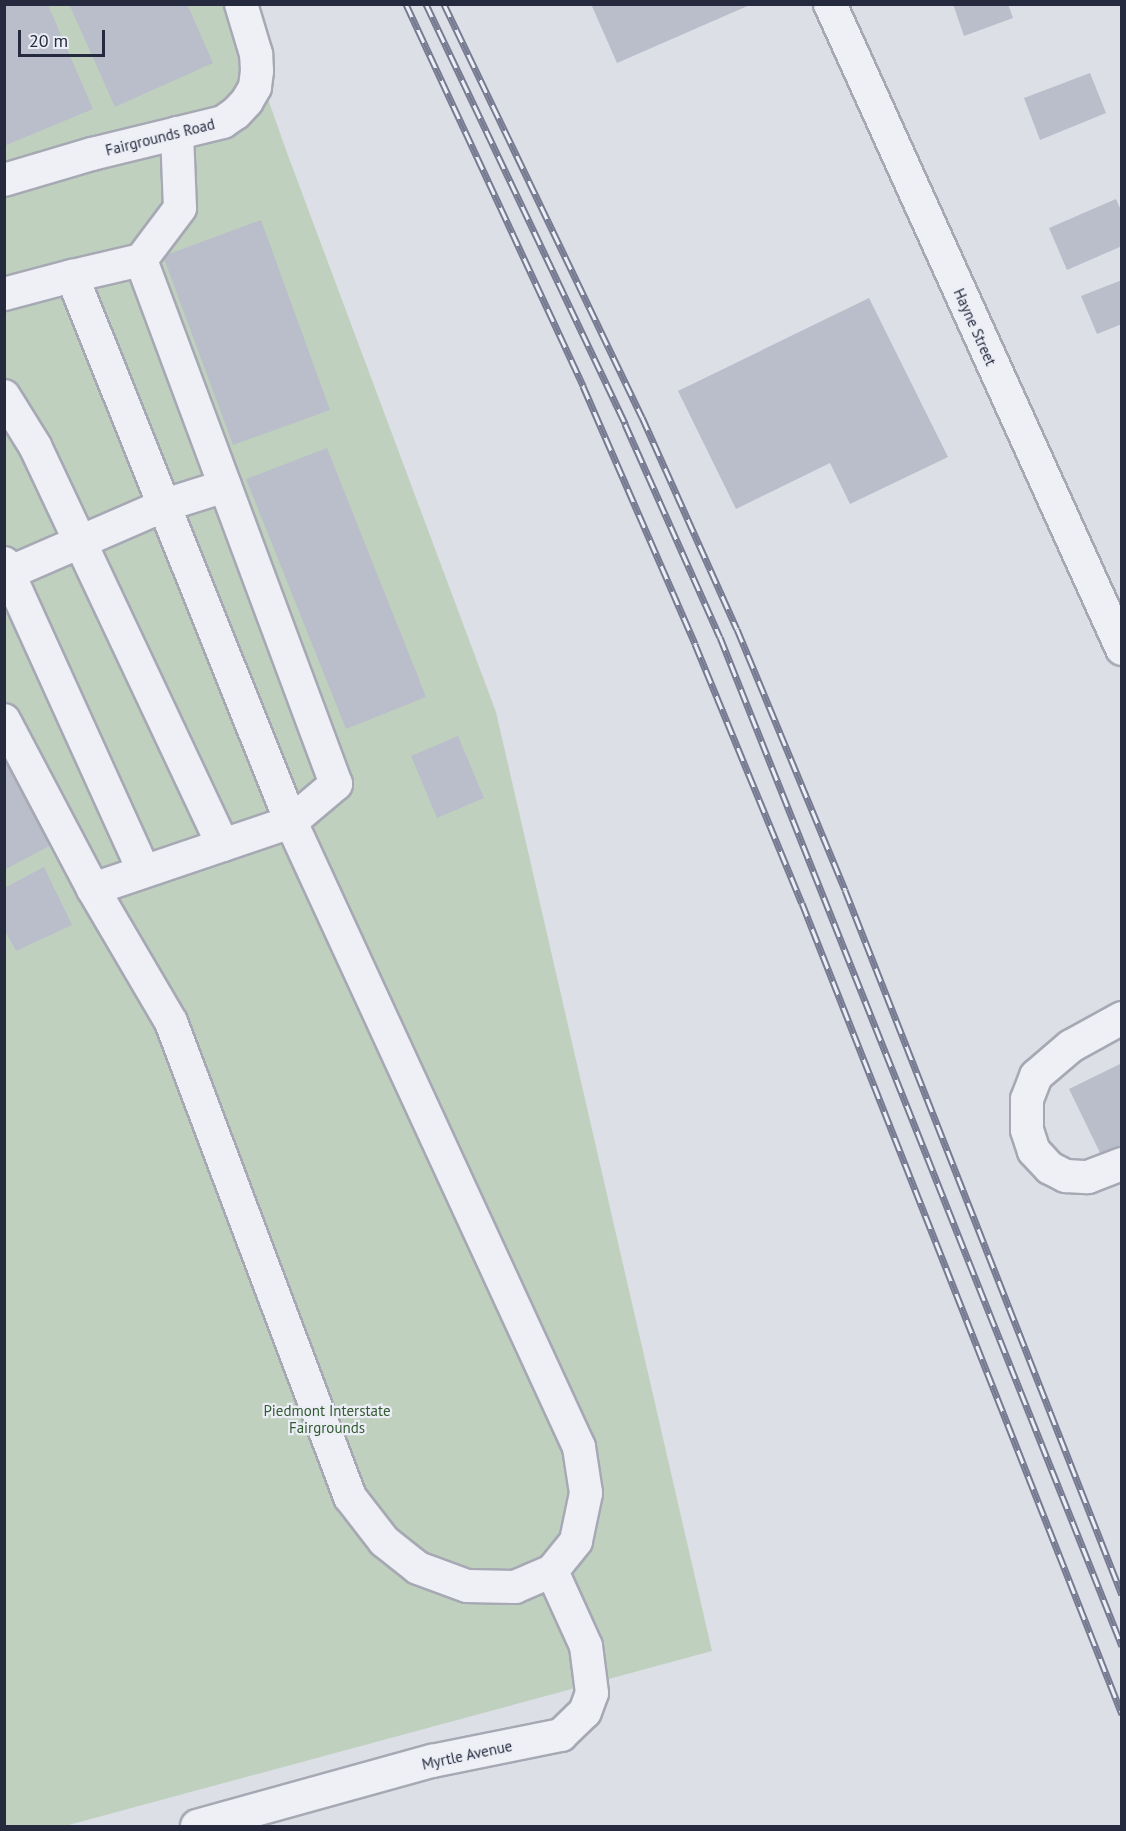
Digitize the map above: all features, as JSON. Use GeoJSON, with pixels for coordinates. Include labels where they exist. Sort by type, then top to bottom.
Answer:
{"type":"FeatureCollection","features":[{"type":"Feature","properties":{"kind":"street","name":"Fairgrounds Road"},"geometry":{"type":"LineString","coordinates":[[4,180],[223,122],[237,113],[248,101],[255,87],[257,70],[256,54],[241,4]]}},
{"type":"Feature","properties":{"kind":"street","name":"Hayne Street"},"geometry":{"type":"LineString","coordinates":[[830,4],[1122,649]]}},
{"type":"Feature","properties":{"kind":"street"},"geometry":{"type":"LineString","coordinates":[[4,294],[141,260],[180,208],[177,133]]}},
{"type":"Feature","properties":{"kind":"street"},"geometry":{"type":"LineString","coordinates":[[93,889],[291,822],[336,784],[141,260]]}},
{"type":"Feature","properties":{"kind":"street"},"geometry":{"type":"LineString","coordinates":[[4,720],[93,889],[171,1022],[350,1497],[384,1541],[418,1568],[467,1586],[515,1587],[552,1571],[576,1541],[586,1493],[579,1447],[291,822],[72,276]]}},
{"type":"Feature","properties":{"kind":"street"},"geometry":{"type":"LineString","coordinates":[[4,396],[35,446],[223,845]]}},
{"type":"Feature","properties":{"kind":"street"},"geometry":{"type":"LineString","coordinates":[[144,871],[6,570],[165,505],[225,486]]}},
{"type":"Feature","properties":{"kind":"street"},"geometry":{"type":"LineString","coordinates":[[1122,1018],[1071,1046],[1036,1076],[1027,1099],[1027,1130],[1034,1151],[1050,1168],[1066,1176],[1088,1177],[1122,1164]]}},
{"type":"Feature","properties":{"kind":"street","name":"Myrtle Avenue"},"geometry":{"type":"LineString","coordinates":[[197,1827],[432,1761],[561,1735],[585,1712],[592,1693],[586,1646],[552,1571]]}},
{"type":"Feature","properties":{"kind":"green space","name":"Piedmont Interstate Fairgrounds"},"geometry":{"type":"Polygon","coordinates":[[[5,5],[235,5],[286,150],[496,712],[712,1651],[65,1826],[5,1826],[5,5]]]}},
{"type":"Feature","properties":{"kind":"building"},"geometry":{"type":"Polygon","coordinates":[[[69,4],[187,4],[213,63],[115,107],[69,4]]]}},
{"type":"Feature","properties":{"kind":"building"},"geometry":{"type":"Polygon","coordinates":[[[591,4],[752,4],[617,63],[591,4]]]}},
{"type":"Feature","properties":{"kind":"building"},"geometry":{"type":"Polygon","coordinates":[[[953,4],[1008,4],[1013,18],[964,36],[953,4]]]}},
{"type":"Feature","properties":{"kind":"building"},"geometry":{"type":"Polygon","coordinates":[[[4,5],[48,5],[93,109],[4,146],[4,5]]]}},
{"type":"Feature","properties":{"kind":"building"},"geometry":{"type":"Polygon","coordinates":[[[1090,73],[1106,113],[1040,140],[1024,98],[1090,73]]]}},
{"type":"Feature","properties":{"kind":"building"},"geometry":{"type":"Polygon","coordinates":[[[1116,199],[1122,213],[1122,246],[1067,270],[1049,228],[1116,199]]]}},
{"type":"Feature","properties":{"kind":"building"},"geometry":{"type":"Polygon","coordinates":[[[261,220],[330,410],[233,445],[163,256],[261,220]]]}},
{"type":"Feature","properties":{"kind":"building"},"geometry":{"type":"Polygon","coordinates":[[[1122,280],[1122,324],[1097,334],[1081,296],[1122,280]]]}},
{"type":"Feature","properties":{"kind":"building"},"geometry":{"type":"Polygon","coordinates":[[[869,298],[948,457],[850,504],[830,463],[736,509],[678,391],[869,298]]]}},
{"type":"Feature","properties":{"kind":"building"},"geometry":{"type":"Polygon","coordinates":[[[327,448],[426,697],[346,729],[246,479],[327,448]]]}},
{"type":"Feature","properties":{"kind":"building"},"geometry":{"type":"Polygon","coordinates":[[[458,736],[484,798],[437,818],[411,756],[458,736]]]}},
{"type":"Feature","properties":{"kind":"building"},"geometry":{"type":"Polygon","coordinates":[[[4,747],[53,844],[4,870],[4,747]]]}},
{"type":"Feature","properties":{"kind":"building"},"geometry":{"type":"Polygon","coordinates":[[[44,867],[72,925],[16,951],[4,929],[4,888],[44,867]]]}},
{"type":"Feature","properties":{"kind":"building"},"geometry":{"type":"Polygon","coordinates":[[[1122,1063],[1122,1155],[1105,1163],[1069,1089],[1122,1063]]]}},
{"type":"Feature","properties":{"kind":"railway"},"geometry":{"type":"LineString","coordinates":[[406,4],[583,386],[695,644],[802,903],[1122,1714]]}},
{"type":"Feature","properties":{"kind":"railway"},"geometry":{"type":"LineString","coordinates":[[426,4],[625,424],[720,637],[1122,1646]]}},
{"type":"Feature","properties":{"kind":"railway"},"geometry":{"type":"LineString","coordinates":[[444,4],[642,417],[737,629],[845,890],[1122,1595]]}}]}
